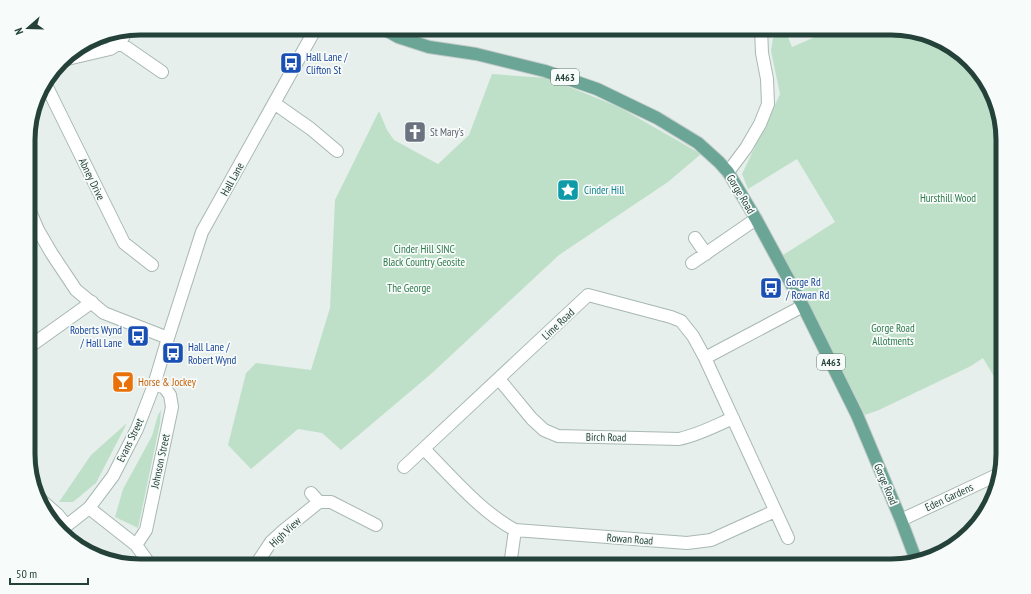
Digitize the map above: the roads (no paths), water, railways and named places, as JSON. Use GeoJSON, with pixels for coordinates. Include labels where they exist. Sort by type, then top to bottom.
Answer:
{"type":"FeatureCollection","features":[{"type":"Feature","properties":{"kind":"main road","name":"Gorge Road"},"geometry":{"type":"LineString","coordinates":[[394,35],[429,47],[476,54],[545,71],[597,89],[657,118],[698,143],[720,162],[728,172],[756,218],[803,306],[857,415],[914,556]]}},
{"type":"Feature","properties":{"kind":"street","name":"Hall Lane"},"geometry":{"type":"LineString","coordinates":[[168,338],[202,232],[312,35]]}},
{"type":"Feature","properties":{"kind":"street"},"geometry":{"type":"LineString","coordinates":[[728,172],[746,148],[760,124],[768,104],[767,79],[762,53],[761,35]]}},
{"type":"Feature","properties":{"kind":"street"},"geometry":{"type":"LineString","coordinates":[[76,57],[110,49],[120,43],[124,36]]}},
{"type":"Feature","properties":{"kind":"street"},"geometry":{"type":"LineString","coordinates":[[120,43],[162,72]]}},
{"type":"Feature","properties":{"kind":"street","name":"Abney Drive"},"geometry":{"type":"LineString","coordinates":[[48,89],[124,243],[152,265]]}},
{"type":"Feature","properties":{"kind":"street"},"geometry":{"type":"LineString","coordinates":[[274,103],[311,129],[337,151]]}},
{"type":"Feature","properties":{"kind":"street"},"geometry":{"type":"LineString","coordinates":[[692,263],[756,218]]}},
{"type":"Feature","properties":{"kind":"street"},"geometry":{"type":"LineString","coordinates":[[35,223],[52,254],[76,290],[104,313],[168,338]]}},
{"type":"Feature","properties":{"kind":"street"},"geometry":{"type":"LineString","coordinates":[[694,238],[706,254]]}},
{"type":"Feature","properties":{"kind":"street","name":"Lime Road"},"geometry":{"type":"LineString","coordinates":[[404,467],[588,295],[681,321],[693,336],[705,358]]}},
{"type":"Feature","properties":{"kind":"street"},"geometry":{"type":"LineString","coordinates":[[35,343],[92,302]]}},
{"type":"Feature","properties":{"kind":"street"},"geometry":{"type":"LineString","coordinates":[[788,538],[705,358],[803,306]]}},
{"type":"Feature","properties":{"kind":"street","name":"Evans Street"},"geometry":{"type":"LineString","coordinates":[[65,527],[89,508],[113,476],[137,429],[154,385],[168,338]]}},
{"type":"Feature","properties":{"kind":"street","name":"Birch Road"},"geometry":{"type":"LineString","coordinates":[[499,379],[532,419],[544,430],[558,436],[679,439],[690,437],[733,418]]}},
{"type":"Feature","properties":{"kind":"street","name":"Johnson Street"},"geometry":{"type":"LineString","coordinates":[[136,545],[146,530],[172,406],[170,395],[164,387],[154,385]]}},
{"type":"Feature","properties":{"kind":"street"},"geometry":{"type":"LineString","coordinates":[[424,449],[486,511],[500,522],[515,530],[511,559]]}},
{"type":"Feature","properties":{"kind":"street","name":"Eden Gardens"},"geometry":{"type":"LineString","coordinates":[[901,520],[993,477]]}},
{"type":"Feature","properties":{"kind":"street","name":"High View"},"geometry":{"type":"LineString","coordinates":[[260,559],[271,542],[315,498],[331,502],[369,526]]}},
{"type":"Feature","properties":{"kind":"street"},"geometry":{"type":"LineString","coordinates":[[89,508],[136,545],[146,559]]}},
{"type":"Feature","properties":{"kind":"street"},"geometry":{"type":"LineString","coordinates":[[51,509],[58,515],[61,523]]}},
{"type":"Feature","properties":{"kind":"street","name":"Rowan Road"},"geometry":{"type":"LineString","coordinates":[[515,530],[687,543],[711,540],[775,511]]}},
{"type":"Feature","properties":{"kind":"place","name":"Hall Lane / Clifton St"},"geometry":{"type":"Point","coordinates":[291,63]}},
{"type":"Feature","properties":{"kind":"place","name":"St Mary's"},"geometry":{"type":"Point","coordinates":[415,132]}},
{"type":"Feature","properties":{"kind":"place","name":"Cinder Hill"},"geometry":{"type":"Point","coordinates":[568,190]}},
{"type":"Feature","properties":{"kind":"place","name":"Gorge Rd / Rowan Rd"},"geometry":{"type":"Point","coordinates":[771,288]}},
{"type":"Feature","properties":{"kind":"place","name":"Roberts Wynd / Hall Lane"},"geometry":{"type":"Point","coordinates":[138,336]}},
{"type":"Feature","properties":{"kind":"place","name":"Hall Lane / Robert Wynd"},"geometry":{"type":"Point","coordinates":[173,353]}},
{"type":"Feature","properties":{"kind":"place","name":"Horse & Jockey"},"geometry":{"type":"Point","coordinates":[123,382]}},
{"type":"Feature","properties":{"kind":"park label","name":"Hursthill Wood"},"geometry":{"type":"Point","coordinates":[948,198]}},
{"type":"Feature","properties":{"kind":"park label","name":"Cinder Hill SINC Black Country Geosite"},"geometry":{"type":"Point","coordinates":[424,255]}},
{"type":"Feature","properties":{"kind":"park label","name":"The George"},"geometry":{"type":"Point","coordinates":[409,288]}},
{"type":"Feature","properties":{"kind":"park label","name":"Gorge Road Allotments"},"geometry":{"type":"Point","coordinates":[893,334]}}]}
